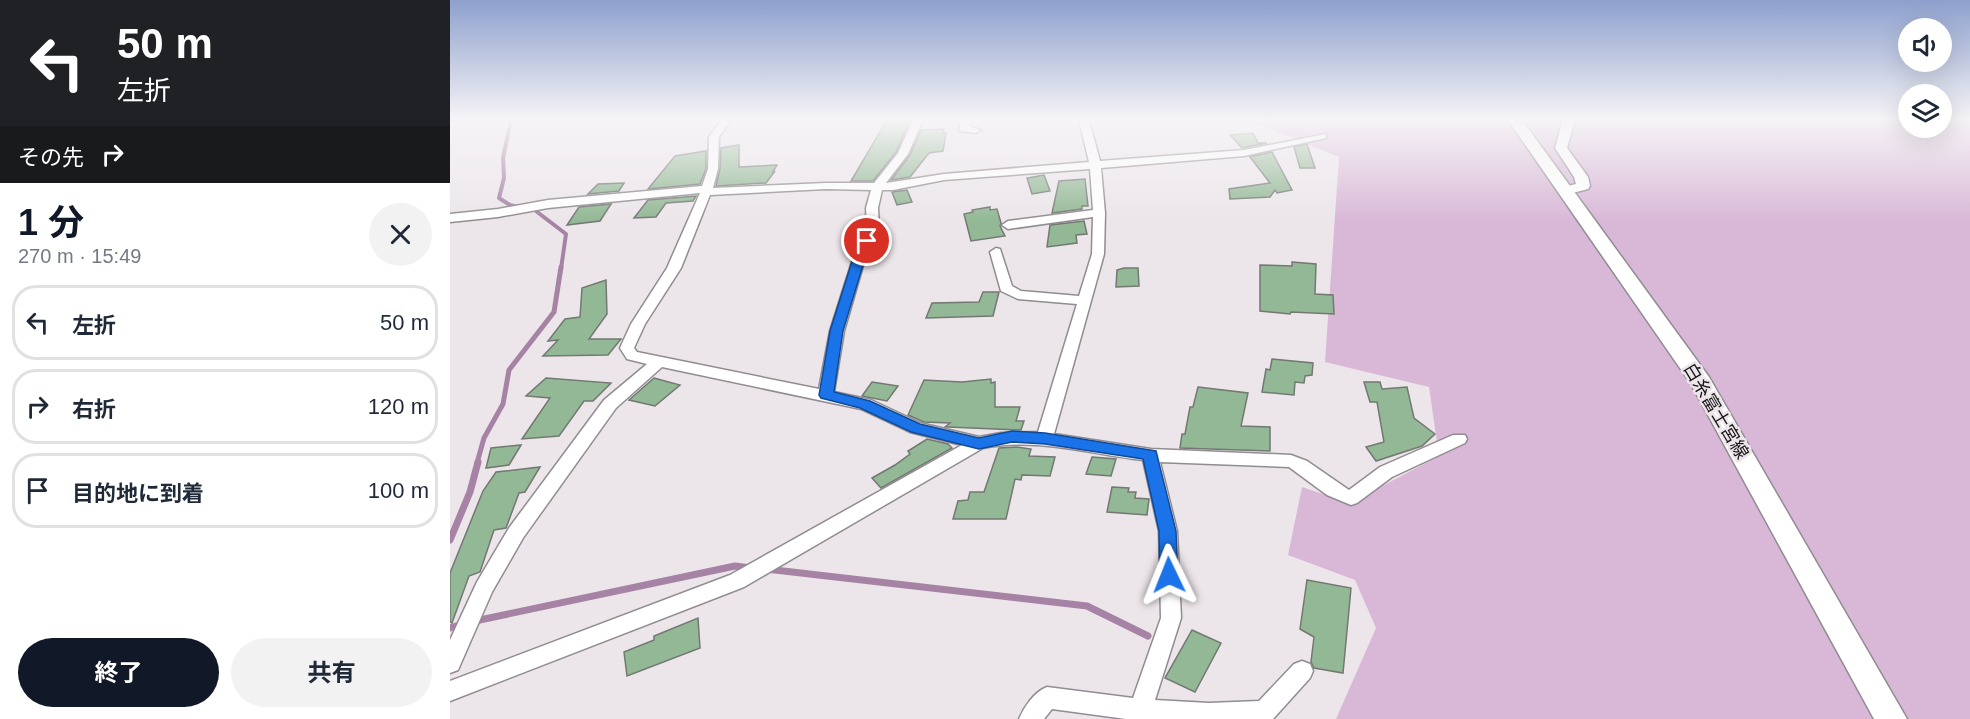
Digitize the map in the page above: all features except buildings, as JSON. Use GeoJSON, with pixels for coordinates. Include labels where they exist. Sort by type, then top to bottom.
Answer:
{"type":"FeatureCollection","features":[{"type":"Feature","properties":{"kind":"main road","name":"白糸富士宮線"},"geometry":{"type":"LineString","coordinates":[[1539,154],[1701,382],[1891,719]]}},
{"type":"Feature","properties":{"kind":"street"},"geometry":{"type":"LineString","coordinates":[[713,154],[713,169],[706,190],[679,251],[674,268],[627,348],[632,356],[657,363],[690,367],[865,404],[916,428],[979,443]]}},
{"type":"Feature","properties":{"kind":"street"},"geometry":{"type":"LineString","coordinates":[[826,395],[837,331],[861,252],[873,230],[872,208],[878,186],[903,154]]}},
{"type":"Feature","properties":{"kind":"street"},"geometry":{"type":"LineString","coordinates":[[1045,438],[1098,254],[1099,213],[1092,154]]}},
{"type":"Feature","properties":{"kind":"street"},"geometry":{"type":"LineString","coordinates":[[450,218],[558,203],[706,190],[905,186],[944,177],[1237,154]]}},
{"type":"Feature","properties":{"kind":"street"},"geometry":{"type":"LineString","coordinates":[[1565,154],[1581,177],[1583,186],[1565,191]]}},
{"type":"Feature","properties":{"kind":"street"},"geometry":{"type":"LineString","coordinates":[[1008,225],[1099,213]]}},
{"type":"Feature","properties":{"kind":"street"},"geometry":{"type":"LineString","coordinates":[[996,252],[1006,288],[1018,295],[1086,301]]}},
{"type":"Feature","properties":{"kind":"street"},"geometry":{"type":"LineString","coordinates":[[454,654],[484,588],[516,533],[552,481],[610,404],[657,363]]}},
{"type":"Feature","properties":{"kind":"street"},"geometry":{"type":"LineString","coordinates":[[450,691],[737,581],[979,443],[1012,436],[1045,438],[1150,455],[1251,457],[1293,462],[1336,494],[1351,498],[1386,472],[1459,439]]}},
{"type":"Feature","properties":{"kind":"street"},"geometry":{"type":"LineString","coordinates":[[1140,711],[1171,618],[1168,531],[1150,455]]}},
{"type":"Feature","properties":{"kind":"street"},"geometry":{"type":"LineString","coordinates":[[1030,719],[1047,698],[1140,711],[1227,715],[1264,712],[1302,671]]}},
{"type":"Feature","properties":{"kind":"shaded area"},"geometry":{"type":"Polygon","coordinates":[[[1331,154],[1970,154],[1970,719],[1336,719],[1376,628],[1355,580],[1288,555],[1302,487],[1350,503],[1439,456],[1429,387],[1325,362],[1339,157],[1331,154]]]}},
{"type":"Feature","properties":{"kind":"waterway"},"geometry":{"type":"LineString","coordinates":[[504,154],[504,178],[499,198],[510,205],[523,208]]}},
{"type":"Feature","properties":{"kind":"waterway"},"geometry":{"type":"LineString","coordinates":[[532,208],[566,234],[561,269]]}},
{"type":"Feature","properties":{"kind":"waterway"},"geometry":{"type":"LineString","coordinates":[[477,463],[484,438],[503,404],[509,370],[554,312],[561,267]]}},
{"type":"Feature","properties":{"kind":"waterway"},"geometry":{"type":"LineString","coordinates":[[450,540],[470,492],[478,462]]}},
{"type":"Feature","properties":{"kind":"waterway"},"geometry":{"type":"LineString","coordinates":[[475,621],[735,566],[751,568]]}},
{"type":"Feature","properties":{"kind":"waterway"},"geometry":{"type":"LineString","coordinates":[[766,569],[1087,606],[1148,636]]}},
{"type":"Feature","properties":{"kind":"waterway"},"geometry":{"type":"LineString","coordinates":[[450,628],[463,624]]}},
{"type":"Feature","properties":{"kind":"route"},"geometry":{"type":"LineString","coordinates":[[867,241],[861,252],[837,331],[826,395],[865,404],[916,428],[979,443],[1012,436],[1045,438],[1150,455],[1168,531],[1169,575]]}}]}
